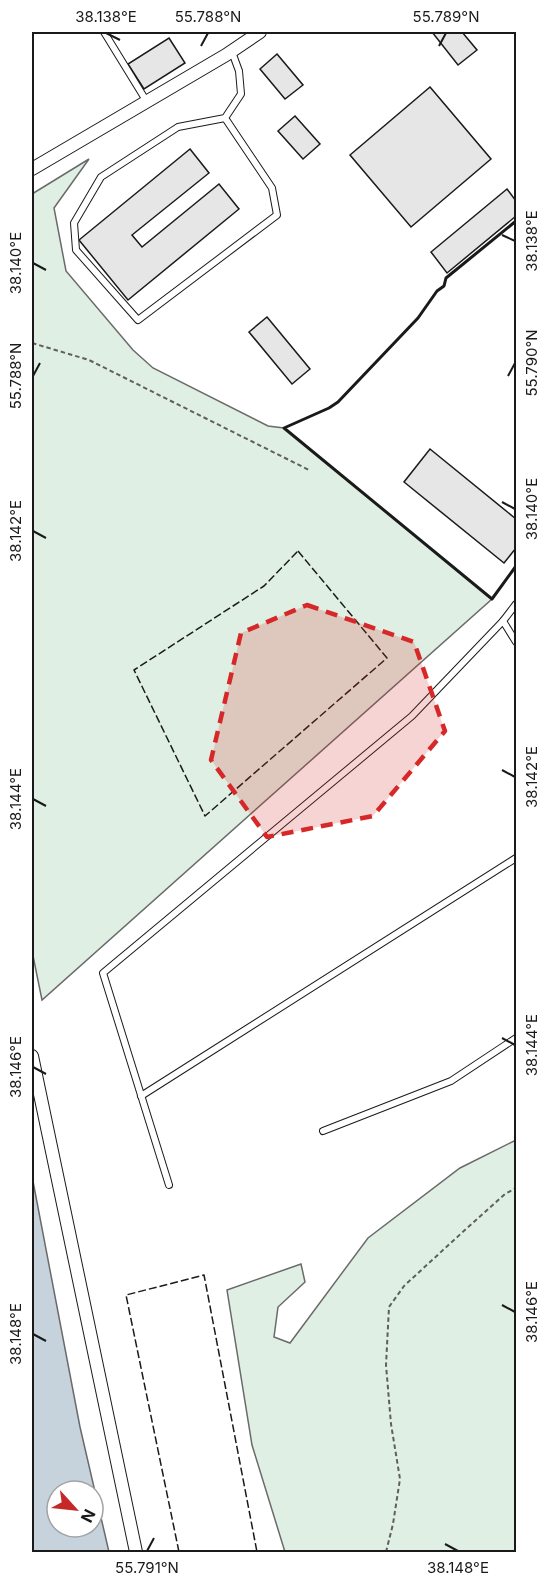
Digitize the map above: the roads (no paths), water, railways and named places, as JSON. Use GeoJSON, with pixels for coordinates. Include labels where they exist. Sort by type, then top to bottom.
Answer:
{"type":"FeatureCollection","features":[{"type":"Feature","properties":{"kind":"street"},"geometry":{"type":"LineString","coordinates":[[32,169],[148,102],[260,32]]}},
{"type":"Feature","properties":{"kind":"street"},"geometry":{"type":"LineString","coordinates":[[32,1056],[136,1552]]}},
{"type":"Feature","properties":{"kind":"lane"},"geometry":{"type":"LineString","coordinates":[[104,32],[148,102]]}},
{"type":"Feature","properties":{"kind":"lane"},"geometry":{"type":"LineString","coordinates":[[225,118],[272,188],[277,215],[138,320],[76,250],[74,224],[101,177],[178,127],[225,118],[241,94],[239,71],[231,51]]}},
{"type":"Feature","properties":{"kind":"lane"},"geometry":{"type":"LineString","coordinates":[[169,1185],[103,973],[412,717],[503,621],[516,604]]}},
{"type":"Feature","properties":{"kind":"lane"},"geometry":{"type":"LineString","coordinates":[[503,621],[516,642]]}},
{"type":"Feature","properties":{"kind":"lane"},"geometry":{"type":"LineString","coordinates":[[141,1096],[516,858]]}},
{"type":"Feature","properties":{"kind":"lane"},"geometry":{"type":"LineString","coordinates":[[323,1131],[451,1081],[516,1038]]}}]}
